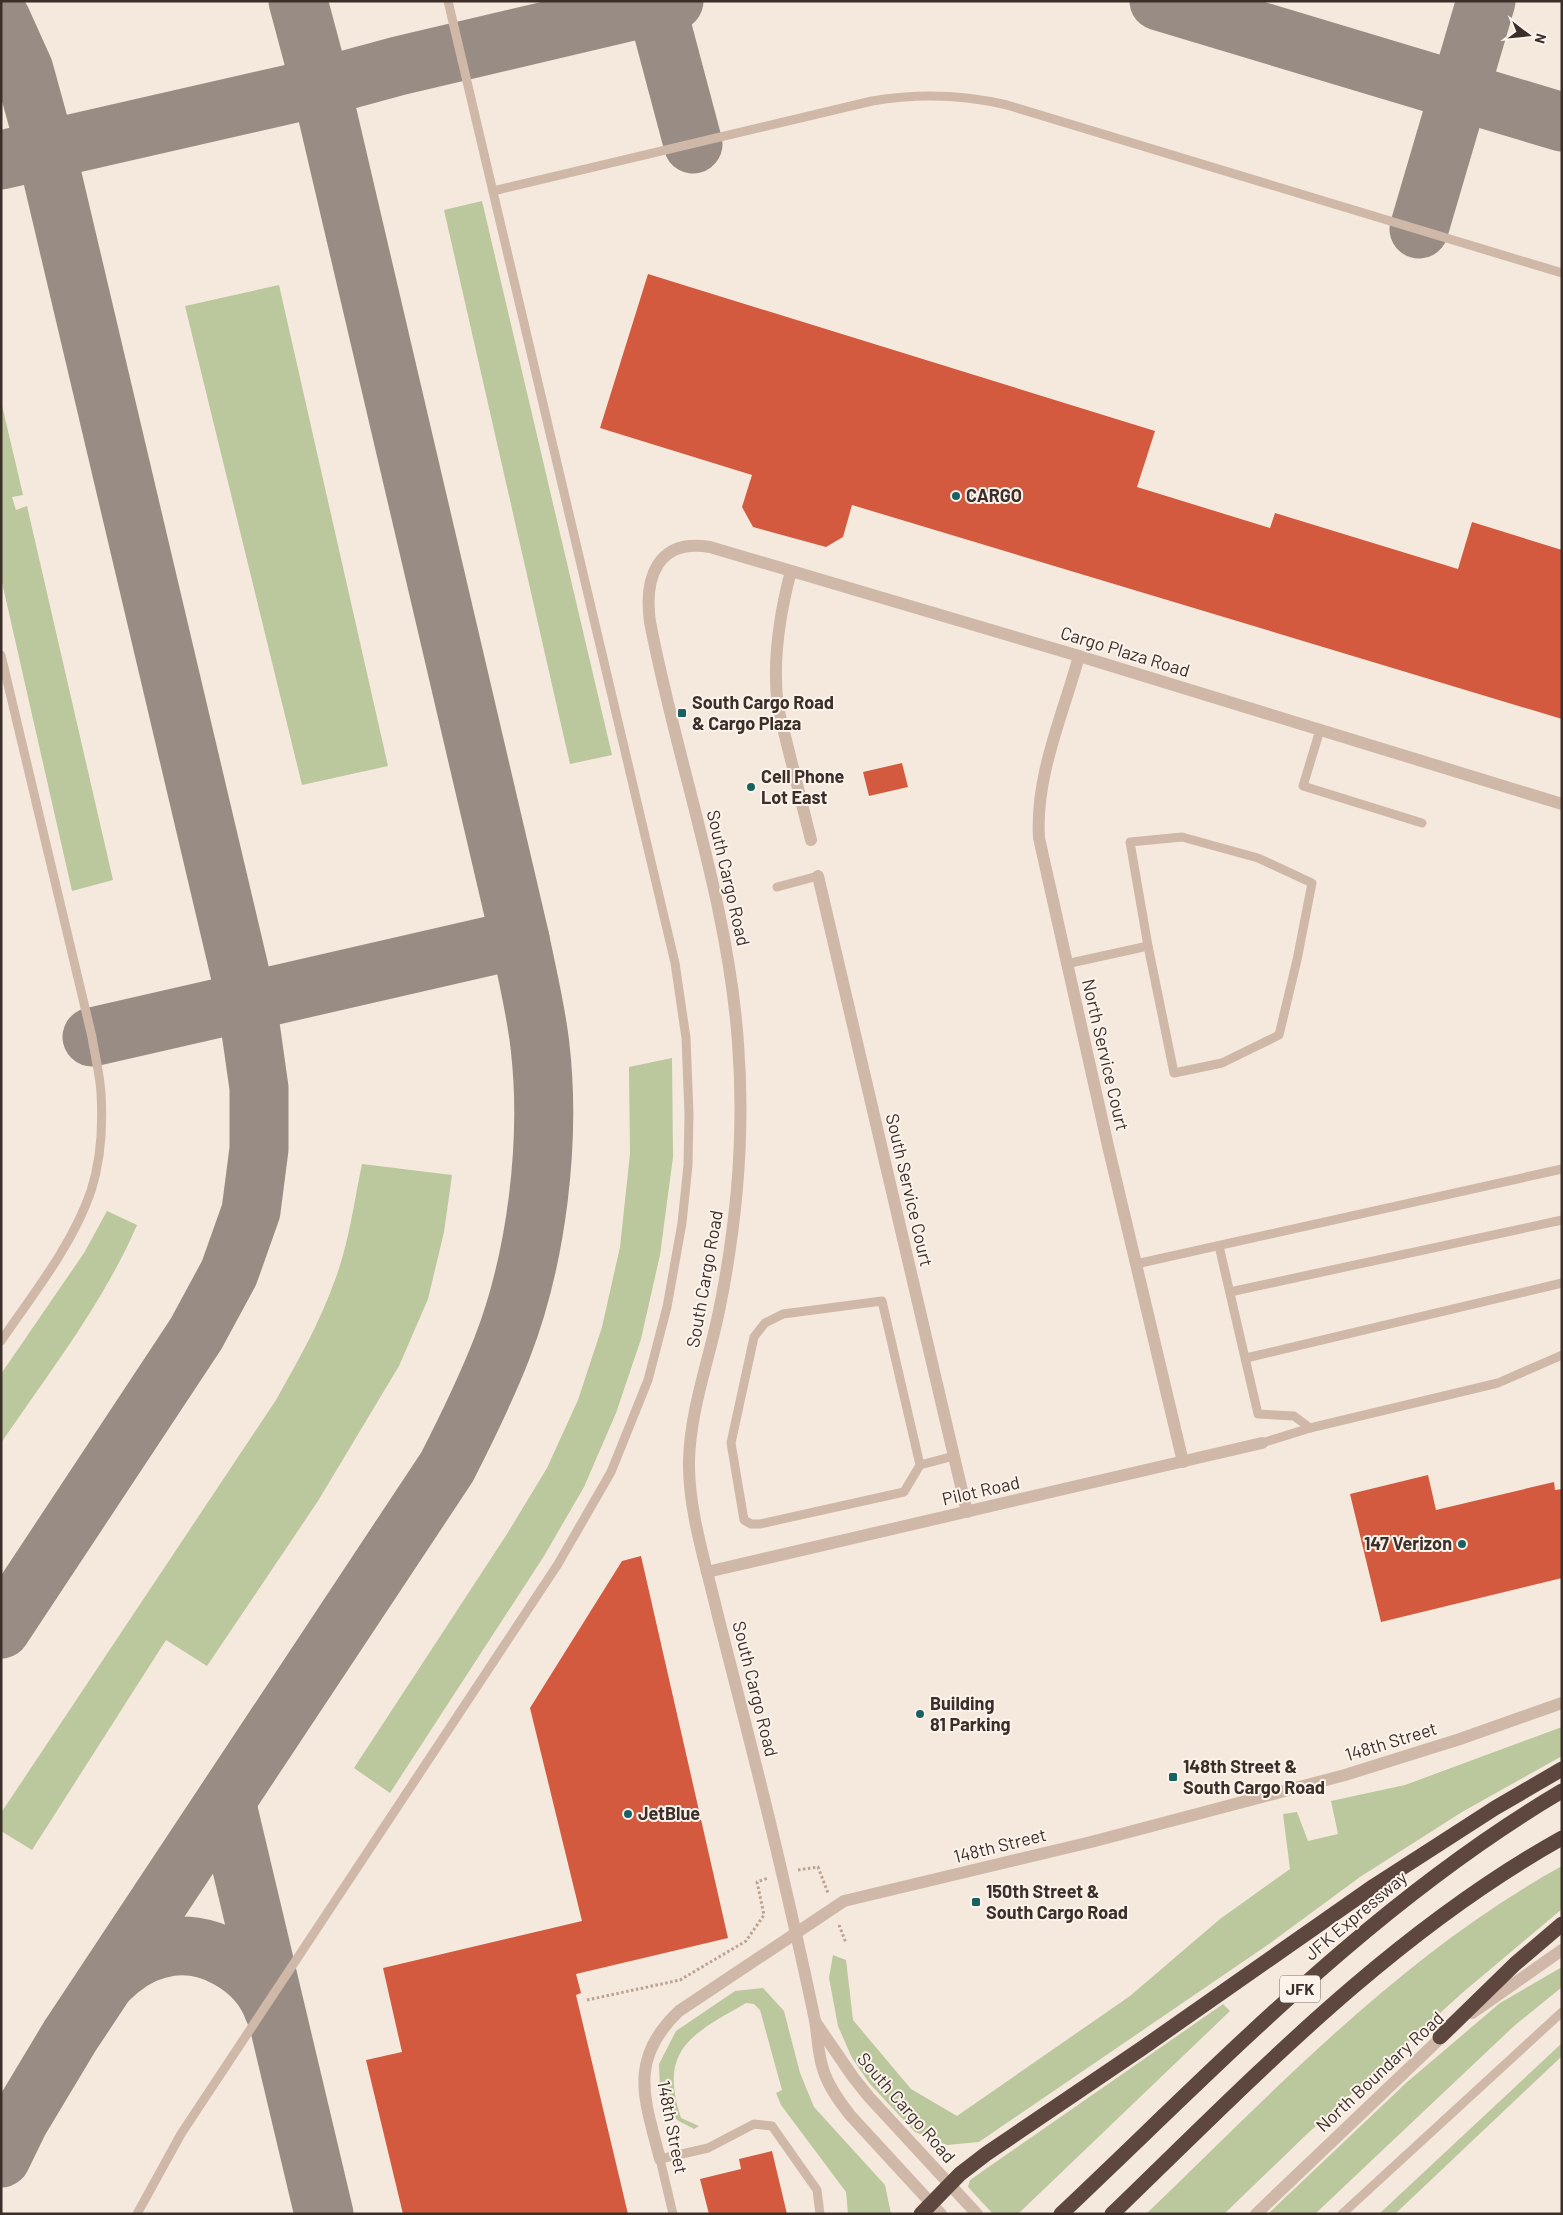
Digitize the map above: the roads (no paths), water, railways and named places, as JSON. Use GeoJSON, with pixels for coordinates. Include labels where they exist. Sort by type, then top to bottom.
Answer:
{"type":"FeatureCollection","features":[{"type":"Feature","properties":{"kind":"highway"},"geometry":{"type":"LineString","coordinates":[[931,2210],[949,2184],[986,2154],[1141,2049],[1374,1886],[1495,1808],[1562,1769]]}},
{"type":"Feature","properties":{"kind":"highway","name":"JFK Expressway"},"geometry":{"type":"LineString","coordinates":[[1061,2214],[1349,1944],[1442,1870],[1562,1791]]}},
{"type":"Feature","properties":{"kind":"highway","name":"JFK"},"geometry":{"type":"LineString","coordinates":[[1112,2214],[1288,2046],[1383,1960],[1478,1888],[1562,1838]]}},
{"type":"Feature","properties":{"kind":"highway"},"geometry":{"type":"LineString","coordinates":[[1440,2037],[1515,1964],[1562,1924]]}},
{"type":"Feature","properties":{"kind":"street","name":"Cargo Plaza Road"},"geometry":{"type":"LineString","coordinates":[[676,548],[687,546],[710,548],[791,571],[1079,656],[1562,804]]}},
{"type":"Feature","properties":{"kind":"street","name":"South Cargo Road"},"geometry":{"type":"LineString","coordinates":[[676,548],[660,562],[654,571],[650,582],[648,607],[653,636],[724,941],[735,1007],[740,1077],[740,1146],[731,1247],[718,1317],[693,1428],[689,1464],[694,1506],[707,1572],[782,1873],[815,2021],[819,2056],[825,2075],[841,2104],[931,2210]]}},
{"type":"Feature","properties":{"kind":"street"},"geometry":{"type":"LineString","coordinates":[[791,571],[778,634],[776,691],[778,708],[811,840]]}},
{"type":"Feature","properties":{"kind":"street","name":"North Service Court"},"geometry":{"type":"LineString","coordinates":[[1079,656],[1043,780],[1038,824],[1041,854],[1183,1462]]}},
{"type":"Feature","properties":{"kind":"street","name":"South Service Court"},"geometry":{"type":"LineString","coordinates":[[818,876],[967,1512]]}},
{"type":"Feature","properties":{"kind":"street","name":"Pilot Road"},"geometry":{"type":"LineString","coordinates":[[707,1572],[1262,1443]]}},
{"type":"Feature","properties":{"kind":"street","name":"148th Street"},"geometry":{"type":"LineString","coordinates":[[660,2160],[647,2106],[644,2079],[648,2055],[659,2032],[678,2012],[844,1901],[1082,1844],[1345,1775],[1450,1742],[1562,1703]]}},
{"type":"Feature","properties":{"kind":"street","name":"North Boundary Road"},"geometry":{"type":"LineString","coordinates":[[1256,2214],[1440,2037],[1562,1950]]}},
{"type":"Feature","properties":{"kind":"street","name":"South Cargo Road"},"geometry":{"type":"LineString","coordinates":[[815,2021],[843,2064],[869,2097],[977,2214]]}},
{"type":"Feature","properties":{"kind":"lane"},"geometry":{"type":"LineString","coordinates":[[137,2214],[180,2134],[558,1564],[611,1472],[648,1380],[667,1307],[682,1223],[688,1156],[689,1114],[686,1038],[675,963],[448,1]]}},
{"type":"Feature","properties":{"kind":"lane"},"geometry":{"type":"LineString","coordinates":[[493,191],[872,101],[901,96],[953,95],[979,98],[1008,105],[1562,273]]}},
{"type":"Feature","properties":{"kind":"lane"},"geometry":{"type":"LineString","coordinates":[[1,655],[92,1037],[101,1091],[102,1117],[97,1166],[91,1191],[64,1247],[1,1341]]}},
{"type":"Feature","properties":{"kind":"lane"},"geometry":{"type":"LineString","coordinates":[[1320,730],[1303,786],[1422,823]]}},
{"type":"Feature","properties":{"kind":"lane"},"geometry":{"type":"LineString","coordinates":[[1182,837],[1258,858],[1312,883],[1297,960],[1279,1036],[1222,1062],[1174,1072],[1148,946],[1130,842],[1182,837]]}},
{"type":"Feature","properties":{"kind":"lane"},"geometry":{"type":"LineString","coordinates":[[777,887],[818,876]]}},
{"type":"Feature","properties":{"kind":"lane"},"geometry":{"type":"LineString","coordinates":[[1066,964],[1148,946]]}},
{"type":"Feature","properties":{"kind":"lane"},"geometry":{"type":"LineString","coordinates":[[1136,1264],[1562,1169]]}},
{"type":"Feature","properties":{"kind":"lane"},"geometry":{"type":"LineString","coordinates":[[1230,1292],[1562,1220]]}},
{"type":"Feature","properties":{"kind":"lane"},"geometry":{"type":"LineString","coordinates":[[1219,1246],[1258,1414],[1294,1416],[1310,1428]]}},
{"type":"Feature","properties":{"kind":"lane"},"geometry":{"type":"LineString","coordinates":[[1246,1358],[1562,1283]]}},
{"type":"Feature","properties":{"kind":"lane"},"geometry":{"type":"LineString","coordinates":[[920,1465],[882,1301],[783,1314],[765,1322],[754,1337],[731,1443],[744,1520],[751,1524],[760,1524],[904,1492],[920,1465],[954,1456]]}},
{"type":"Feature","properties":{"kind":"lane"},"geometry":{"type":"LineString","coordinates":[[1262,1443],[1310,1428],[1498,1383],[1562,1355]]}},
{"type":"Feature","properties":{"kind":"lane"},"geometry":{"type":"LineString","coordinates":[[1342,2214],[1562,2012]]}},
{"type":"Feature","properties":{"kind":"lane"},"geometry":{"type":"LineString","coordinates":[[660,2160],[708,2148],[754,2124],[772,2126],[817,2190],[820,2214]]}},
{"type":"Feature","properties":{"kind":"lane","name":"148th Street"},"geometry":{"type":"LineString","coordinates":[[660,2160],[673,2214]]}},
{"type":"Feature","properties":{"kind":"place","name":"CARGO"},"geometry":{"type":"Point","coordinates":[956,496]}},
{"type":"Feature","properties":{"kind":"place","name":"South Cargo Road & Cargo Plaza"},"geometry":{"type":"Point","coordinates":[682,713]}},
{"type":"Feature","properties":{"kind":"place","name":"Cell Phone Lot East"},"geometry":{"type":"Point","coordinates":[751,787]}},
{"type":"Feature","properties":{"kind":"place","name":"147 Verizon"},"geometry":{"type":"Point","coordinates":[1462,1544]}},
{"type":"Feature","properties":{"kind":"place","name":"Building 81 Parking"},"geometry":{"type":"Point","coordinates":[920,1714]}},
{"type":"Feature","properties":{"kind":"place","name":"148th Street & South Cargo Road"},"geometry":{"type":"Point","coordinates":[1173,1777]}},
{"type":"Feature","properties":{"kind":"place","name":"JetBlue"},"geometry":{"type":"Point","coordinates":[628,1814]}},
{"type":"Feature","properties":{"kind":"place","name":"150th Street & South Cargo Road"},"geometry":{"type":"Point","coordinates":[976,1902]}}]}
